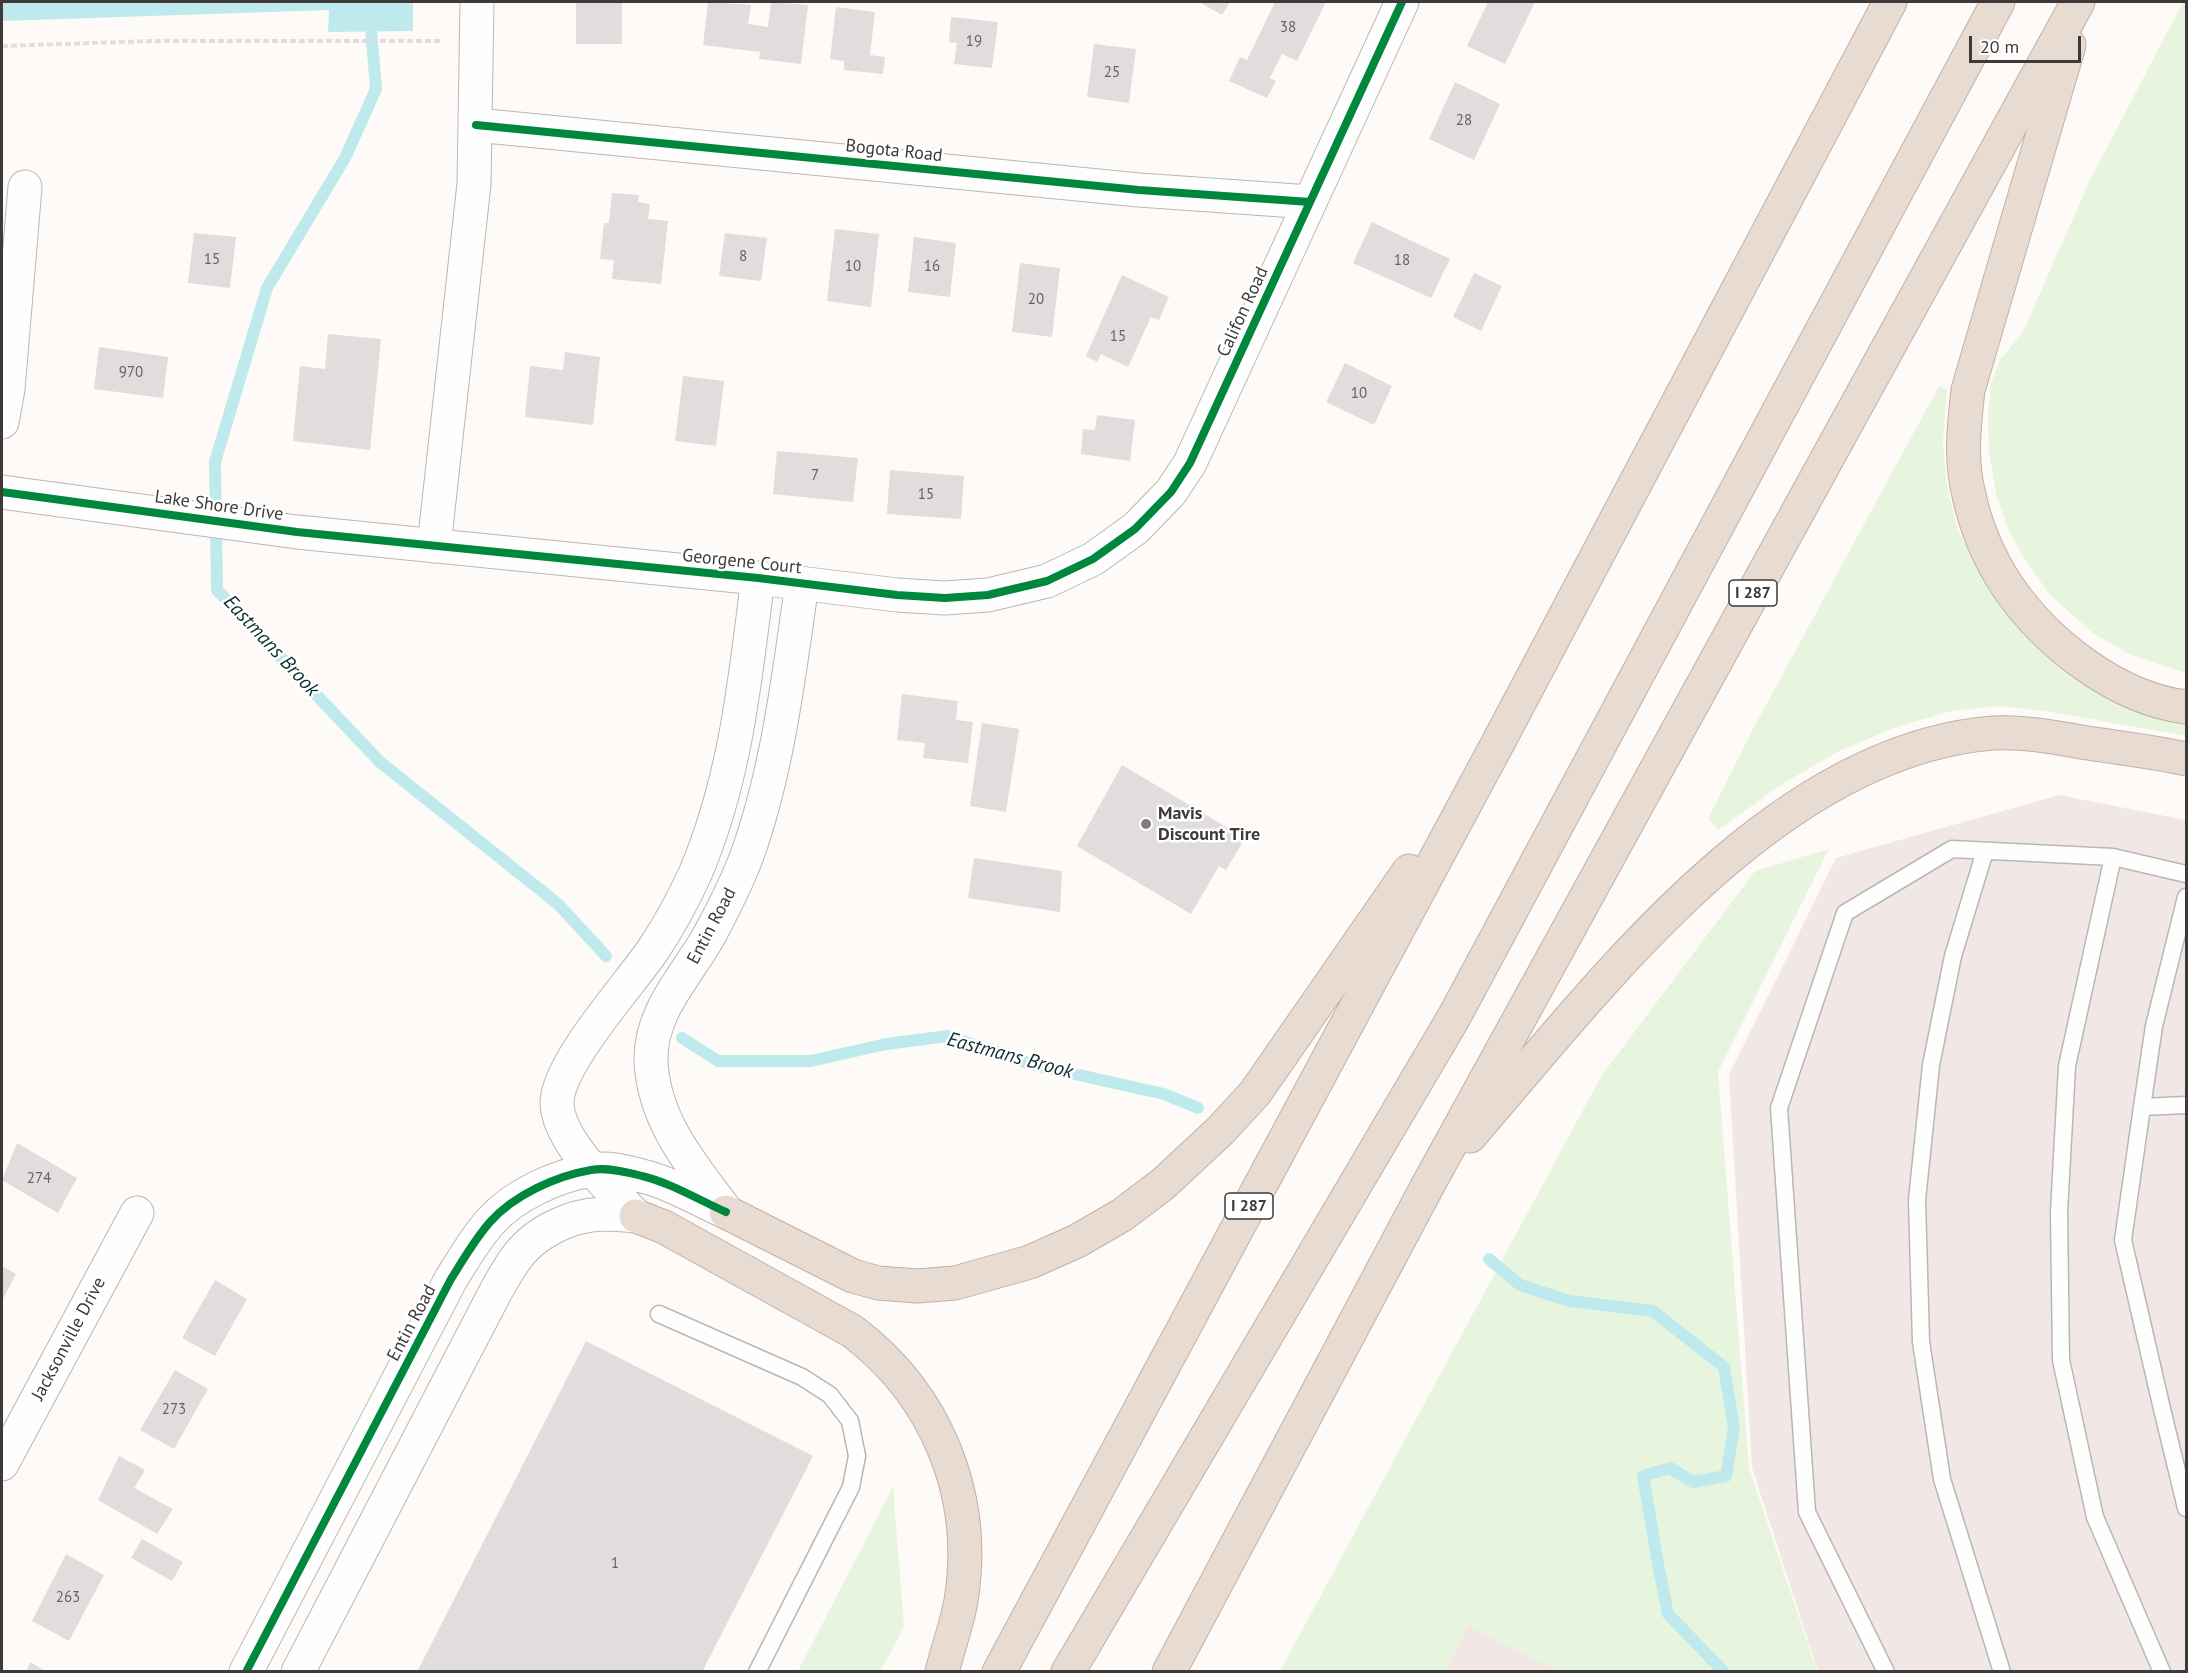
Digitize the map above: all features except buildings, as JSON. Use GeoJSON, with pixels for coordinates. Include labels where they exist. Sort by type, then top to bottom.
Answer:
{"type":"FeatureCollection","features":[{"type":"Feature","properties":{"kind":"highway","name":"I 287"},"geometry":{"type":"LineString","coordinates":[[999,1671],[1499,741],[1890,2]]}},
{"type":"Feature","properties":{"kind":"highway"},"geometry":{"type":"LineString","coordinates":[[1068,1671],[1454,1017],[1998,2]]}},
{"type":"Feature","properties":{"kind":"highway","name":"I 287"},"geometry":{"type":"LineString","coordinates":[[1169,1671],[1428,1185],[2080,2]]}},
{"type":"Feature","properties":{"kind":"highway"},"geometry":{"type":"LineString","coordinates":[[2080,2],[1968,390],[1963,442],[1968,494],[1983,543],[2008,588],[2040,625],[2080,662],[2120,686],[2154,700],[2187,707]]}},
{"type":"Feature","properties":{"kind":"highway"},"geometry":{"type":"LineString","coordinates":[[1428,1185],[1643,938],[1698,884],[1765,830],[1826,789],[1896,755],[1955,738],[1996,733],[2047,736],[2187,759]]}},
{"type":"Feature","properties":{"kind":"highway"},"geometry":{"type":"LineString","coordinates":[[726,1212],[853,1276],[879,1282],[917,1286],[955,1282],[1030,1262],[1077,1241],[1122,1215],[1163,1184],[1220,1131],[1255,1093],[1499,741]]}},
{"type":"Feature","properties":{"kind":"highway"},"geometry":{"type":"LineString","coordinates":[[636,1216],[664,1227],[852,1331],[874,1347],[908,1385],[947,1453],[961,1501],[965,1548],[961,1601],[942,1671]]}},
{"type":"Feature","properties":{"kind":"street"},"geometry":{"type":"LineString","coordinates":[[434,546],[474,183],[477,2]]}},
{"type":"Feature","properties":{"kind":"street","name":"Califon Road"},"geometry":{"type":"LineString","coordinates":[[1047,581],[1094,560],[1135,529],[1171,492],[1190,463],[1402,2]]}},
{"type":"Feature","properties":{"kind":"street","name":"Bogota Road"},"geometry":{"type":"LineString","coordinates":[[476,124],[1139,190],[1310,202]]}},
{"type":"Feature","properties":{"kind":"street"},"geometry":{"type":"LineString","coordinates":[[2,422],[8,389],[25,187]]}},
{"type":"Feature","properties":{"kind":"street","name":"Lake Shore Drive"},"geometry":{"type":"LineString","coordinates":[[2,492],[297,532],[434,546]]}},
{"type":"Feature","properties":{"kind":"street","name":"Georgene Court"},"geometry":{"type":"LineString","coordinates":[[434,546],[945,598],[988,595],[1047,581]]}},
{"type":"Feature","properties":{"kind":"street"},"geometry":{"type":"LineString","coordinates":[[636,1216],[593,1170],[565,1131],[557,1103],[560,1087],[578,1052],[654,949],[673,918],[711,834],[726,785],[739,724],[758,578]]}},
{"type":"Feature","properties":{"kind":"street","name":"Entin Road"},"geometry":{"type":"LineString","coordinates":[[726,1212],[686,1159],[669,1131],[655,1093],[651,1059],[654,1030],[665,1005],[710,934],[750,848],[767,791],[781,729],[802,584]]}},
{"type":"Feature","properties":{"kind":"street","name":"Entin Road"},"geometry":{"type":"LineString","coordinates":[[246,1671],[452,1279],[490,1222],[511,1203],[563,1178],[593,1170],[643,1176],[726,1212]]}},
{"type":"Feature","properties":{"kind":"street","name":"Jacksonville Drive"},"geometry":{"type":"LineString","coordinates":[[2,1464],[137,1213]]}},
{"type":"Feature","properties":{"kind":"street"},"geometry":{"type":"LineString","coordinates":[[298,1671],[497,1289],[515,1259],[532,1242],[552,1228],[574,1218],[602,1214],[636,1216]]}},
{"type":"Feature","properties":{"kind":"lane"},"geometry":{"type":"LineString","coordinates":[[1886,1671],[1807,1512],[1779,1108],[1845,914],[1952,849],[2113,857],[2187,874]]}},
{"type":"Feature","properties":{"kind":"lane"},"geometry":{"type":"LineString","coordinates":[[1985,851],[1951,967],[1931,1065],[1917,1200],[1921,1342],[1942,1479],[2002,1671]]}},
{"type":"Feature","properties":{"kind":"lane"},"geometry":{"type":"LineString","coordinates":[[2113,857],[2067,1066],[2059,1212],[2061,1360],[2095,1517],[2162,1671]]}},
{"type":"Feature","properties":{"kind":"lane"},"geometry":{"type":"LineString","coordinates":[[2187,897],[2154,1026],[2123,1240],[2187,1508]]}},
{"type":"Feature","properties":{"kind":"lane"},"geometry":{"type":"LineString","coordinates":[[2142,1107],[2187,1105]]}},
{"type":"Feature","properties":{"kind":"lane"},"geometry":{"type":"LineString","coordinates":[[659,1314],[802,1377],[830,1395],[850,1421],[857,1456],[851,1486],[757,1671]]}},
{"type":"Feature","properties":{"kind":"path"},"geometry":{"type":"LineString","coordinates":[[2,46],[153,41],[414,40]]}},
{"type":"Feature","properties":{"kind":"shaded area"},"geometry":{"type":"Polygon","coordinates":[[[2059,795],[2186,820],[2186,1671],[1818,1671],[1752,1468],[1729,1075],[1836,858],[2059,795]]]}},
{"type":"Feature","properties":{"kind":"shaded area"},"geometry":{"type":"Polygon","coordinates":[[[1468,1625],[1559,1671],[1444,1672],[1468,1625]]]}},
{"type":"Feature","properties":{"kind":"green space"},"geometry":{"type":"Polygon","coordinates":[[[2183,2],[2186,2],[2186,673],[2131,655],[2093,633],[2050,595],[2024,558],[2009,531],[1996,494],[1989,452],[1988,415],[1991,383],[2000,360],[2023,332],[2089,182],[2183,2]]]}},
{"type":"Feature","properties":{"kind":"green space"},"geometry":{"type":"Polygon","coordinates":[[[1939,386],[1947,389],[1943,444],[1947,485],[1957,528],[1986,583],[2025,636],[2090,686],[2186,721],[2186,736],[2051,712],[2000,706],[1952,711],[1899,726],[1841,750],[1782,784],[1718,830],[1708,819],[1753,729],[1939,386]]]}},
{"type":"Feature","properties":{"kind":"green space"},"geometry":{"type":"Polygon","coordinates":[[[1829,849],[1718,1072],[1749,1468],[1817,1671],[1559,1671],[1468,1625],[1444,1671],[1280,1671],[1602,1075],[1755,871],[1829,849]]]}},
{"type":"Feature","properties":{"kind":"green space"},"geometry":{"type":"Polygon","coordinates":[[[893,1487],[904,1627],[881,1671],[798,1671],[893,1487]]]}},
{"type":"Feature","properties":{"kind":"water"},"geometry":{"type":"Polygon","coordinates":[[[2,2],[413,2],[413,31],[328,32],[329,10],[2,21],[2,2]]]}},
{"type":"Feature","properties":{"kind":"waterway","name":"Eastmans Brook"},"geometry":{"type":"LineString","coordinates":[[371,30],[376,89],[345,158],[267,288],[215,462],[217,590],[380,762],[558,904],[606,956]]}},
{"type":"Feature","properties":{"kind":"waterway","name":"Eastmans Brook"},"geometry":{"type":"LineString","coordinates":[[682,1038],[718,1061],[811,1061],[886,1044],[948,1036],[1034,1065],[1164,1094],[1198,1108]]}},
{"type":"Feature","properties":{"kind":"waterway","name":"Eastmans Brook"},"geometry":{"type":"LineString","coordinates":[[1489,1259],[1520,1285],[1569,1301],[1653,1311],[1724,1367],[1734,1427],[1726,1476],[1693,1482],[1670,1468],[1643,1476],[1668,1614],[1724,1672]]}},
{"type":"Feature","properties":{"kind":"cycle path"},"geometry":{"type":"LineString","coordinates":[[2,492],[297,532],[758,578],[897,595],[945,598],[988,595],[1047,581],[1093,559],[1135,529],[1171,492],[1190,463],[1402,2]]}},
{"type":"Feature","properties":{"kind":"cycle path"},"geometry":{"type":"LineString","coordinates":[[476,125],[1139,190],[1310,202]]}},
{"type":"Feature","properties":{"kind":"cycle path"},"geometry":{"type":"LineString","coordinates":[[246,1672],[451,1279],[479,1235],[500,1212],[523,1195],[550,1182],[578,1173],[604,1169],[653,1179],[726,1212]]}},
{"type":"Feature","properties":{"kind":"place","name":"Mavis Discount Tire"},"geometry":{"type":"Point","coordinates":[1146,824]}}]}
